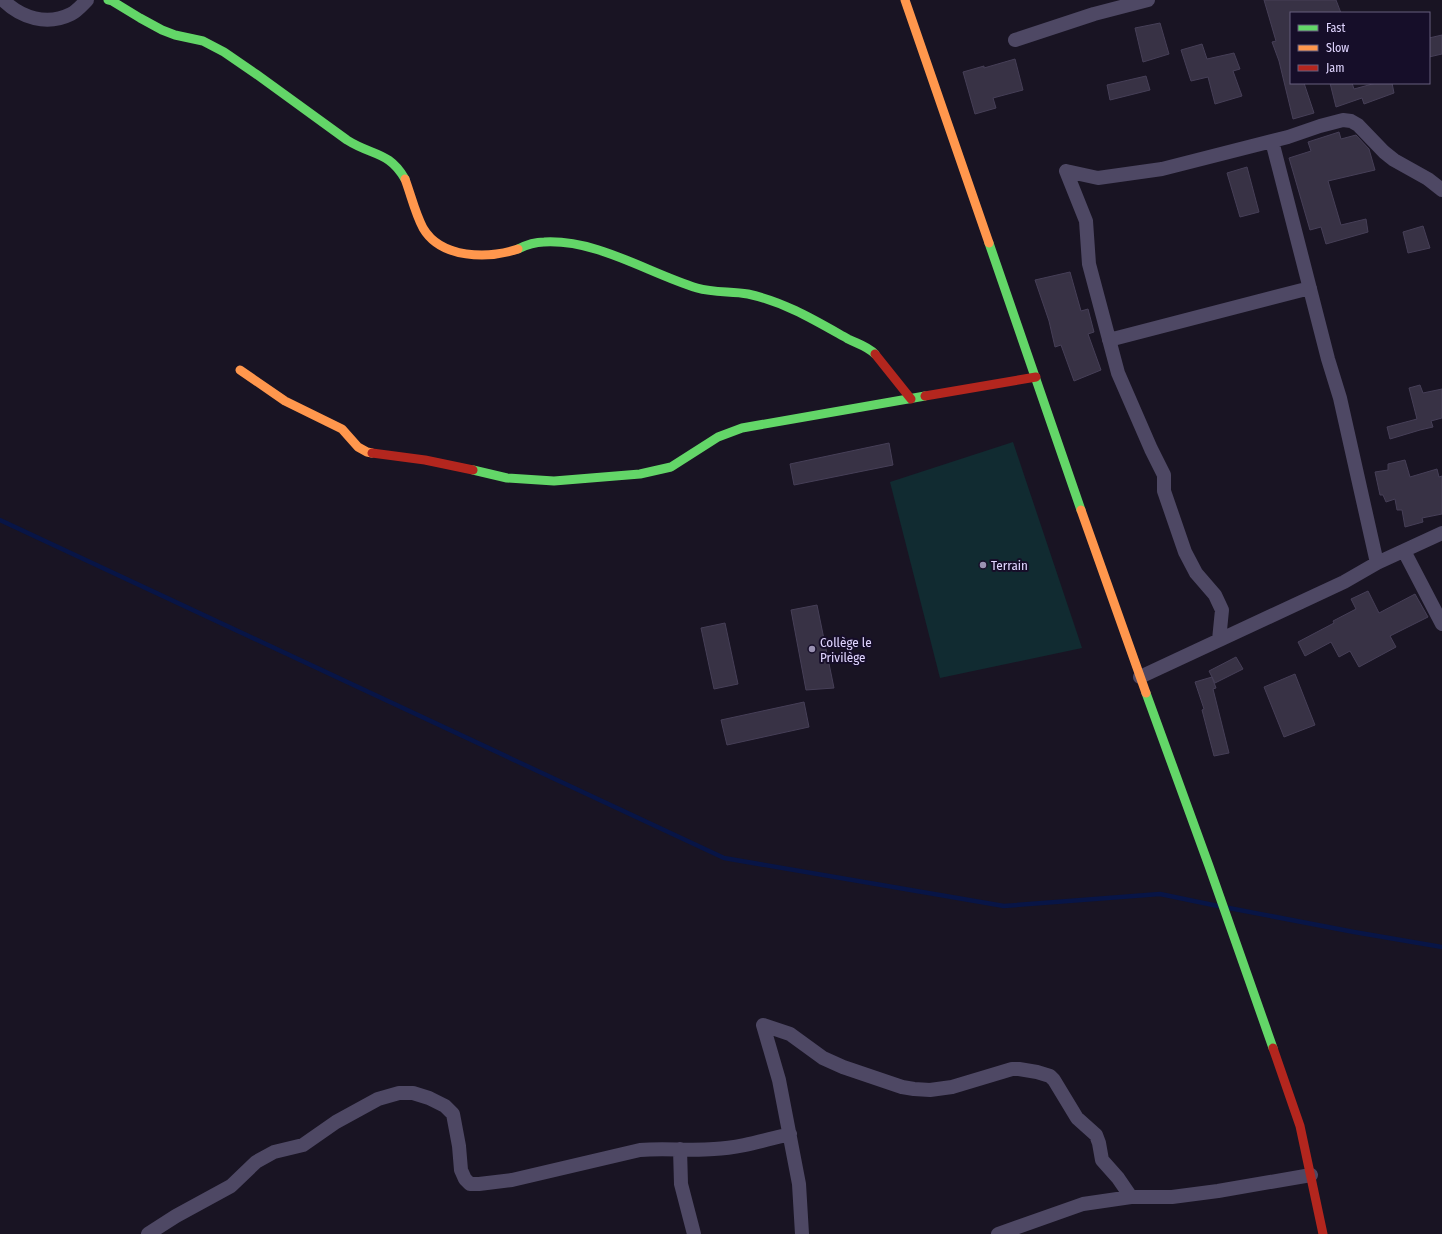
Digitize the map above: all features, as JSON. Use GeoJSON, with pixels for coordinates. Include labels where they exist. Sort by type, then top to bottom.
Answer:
{"type":"FeatureCollection","features":[{"type":"Feature","properties":{"kind":"street"},"geometry":{"type":"LineString","coordinates":[[3,0],[18,13],[34,19],[44,20],[58,19],[72,14],[87,0]]}},
{"type":"Feature","properties":{"kind":"street"},"geometry":{"type":"LineString","coordinates":[[108,0],[112,1],[138,18],[171,34],[203,41],[242,64],[337,133],[358,146],[390,160],[396,166],[412,195],[424,230],[428,237],[436,244],[465,255],[493,256],[510,252],[535,242],[574,244],[622,259],[702,290],[717,292],[730,291],[752,294],[774,300],[786,304],[851,340],[869,348],[878,357],[911,399]]}},
{"type":"Feature","properties":{"kind":"street"},"geometry":{"type":"LineString","coordinates":[[905,0],[1140,677],[1209,866],[1300,1126],[1323,1234]]}},
{"type":"Feature","properties":{"kind":"street"},"geometry":{"type":"LineString","coordinates":[[1015,40],[1094,14],[1148,0]]}},
{"type":"Feature","properties":{"kind":"street"},"geometry":{"type":"LineString","coordinates":[[1219,640],[1222,610],[1215,596],[1196,573],[1185,552],[1164,491],[1164,475],[1123,385],[1109,340],[1089,264],[1086,221],[1066,171],[1098,178],[1162,169],[1272,141],[1344,120],[1351,121],[1358,125],[1384,152],[1394,160],[1428,178],[1442,190]]}},
{"type":"Feature","properties":{"kind":"street"},"geometry":{"type":"LineString","coordinates":[[1272,141],[1328,359],[1340,398],[1377,563]]}},
{"type":"Feature","properties":{"kind":"street"},"geometry":{"type":"LineString","coordinates":[[1109,340],[1310,288]]}},
{"type":"Feature","properties":{"kind":"street"},"geometry":{"type":"LineString","coordinates":[[240,370],[285,401],[342,429],[358,447],[367,452],[425,460],[507,478],[554,482],[589,480],[640,474],[661,469],[677,464],[718,437],[742,428],[1036,377]]}},
{"type":"Feature","properties":{"kind":"street"},"geometry":{"type":"LineString","coordinates":[[1140,677],[1344,582],[1377,563],[1442,533]]}},
{"type":"Feature","properties":{"kind":"street"},"geometry":{"type":"LineString","coordinates":[[1404,551],[1442,624]]}},
{"type":"Feature","properties":{"kind":"street"},"geometry":{"type":"LineString","coordinates":[[802,1234],[799,1184],[790,1134],[779,1080],[763,1025],[790,1034],[809,1049],[830,1061],[902,1087],[940,1090],[1019,1068],[1050,1076],[1058,1084],[1077,1118],[1096,1135],[1102,1160],[1118,1178],[1131,1197]]}},
{"type":"Feature","properties":{"kind":"street"},"geometry":{"type":"LineString","coordinates":[[148,1234],[176,1216],[231,1186],[256,1162],[274,1152],[303,1145],[336,1122],[378,1099],[399,1093],[413,1093],[429,1098],[445,1106],[453,1114],[459,1146],[461,1170],[464,1179],[470,1184],[512,1180],[640,1150],[714,1149],[790,1134]]}},
{"type":"Feature","properties":{"kind":"street"},"geometry":{"type":"LineString","coordinates":[[680,1149],[681,1184],[694,1234]]}},
{"type":"Feature","properties":{"kind":"street"},"geometry":{"type":"LineString","coordinates":[[998,1234],[1083,1204],[1131,1197],[1172,1197],[1218,1191],[1311,1175]]}},
{"type":"Feature","properties":{"kind":"green space","name":"Terrain"},"geometry":{"type":"Polygon","coordinates":[[[1013,442],[1082,648],[940,678],[890,482],[1013,442]]]}},
{"type":"Feature","properties":{"kind":"building"},"geometry":{"type":"Polygon","coordinates":[[[1264,0],[1336,0],[1341,12],[1290,12],[1290,84],[1304,84],[1314,113],[1293,119],[1279,61],[1272,42],[1276,41],[1264,0]]]}},
{"type":"Feature","properties":{"kind":"building"},"geometry":{"type":"Polygon","coordinates":[[[1160,23],[1169,54],[1143,62],[1135,28],[1160,23]]]}},
{"type":"Feature","properties":{"kind":"building"},"geometry":{"type":"Polygon","coordinates":[[[1442,35],[1442,54],[1430,57],[1430,38],[1442,35]]]}},
{"type":"Feature","properties":{"kind":"building"},"geometry":{"type":"Polygon","coordinates":[[[1202,44],[1207,59],[1234,53],[1240,69],[1233,71],[1242,96],[1215,104],[1208,77],[1191,81],[1181,50],[1202,44]]]}},
{"type":"Feature","properties":{"kind":"building"},"geometry":{"type":"Polygon","coordinates":[[[1015,59],[1023,90],[993,98],[996,108],[975,114],[963,72],[984,66],[984,68],[1015,59]]]}},
{"type":"Feature","properties":{"kind":"building"},"geometry":{"type":"Polygon","coordinates":[[[1146,76],[1150,90],[1110,100],[1107,85],[1146,76]]]}},
{"type":"Feature","properties":{"kind":"building"},"geometry":{"type":"Polygon","coordinates":[[[1330,84],[1352,84],[1354,89],[1372,84],[1392,84],[1394,93],[1364,104],[1362,98],[1336,107],[1330,84]]]}},
{"type":"Feature","properties":{"kind":"building"},"geometry":{"type":"Polygon","coordinates":[[[1339,132],[1341,139],[1356,135],[1369,149],[1375,170],[1328,181],[1341,225],[1366,219],[1368,232],[1326,244],[1321,227],[1310,230],[1289,158],[1311,151],[1308,142],[1339,132]]]}},
{"type":"Feature","properties":{"kind":"building"},"geometry":{"type":"Polygon","coordinates":[[[1247,167],[1259,212],[1240,217],[1227,173],[1247,167]]]}},
{"type":"Feature","properties":{"kind":"building"},"geometry":{"type":"Polygon","coordinates":[[[1423,226],[1430,248],[1408,253],[1403,232],[1423,226]]]}},
{"type":"Feature","properties":{"kind":"building"},"geometry":{"type":"Polygon","coordinates":[[[1070,272],[1081,311],[1088,309],[1094,332],[1088,334],[1101,370],[1074,381],[1061,345],[1055,347],[1049,321],[1035,280],[1070,272]]]}},
{"type":"Feature","properties":{"kind":"building"},"geometry":{"type":"Polygon","coordinates":[[[1420,385],[1423,393],[1442,389],[1442,418],[1431,421],[1433,427],[1390,439],[1387,427],[1417,419],[1409,388],[1420,385]]]}},
{"type":"Feature","properties":{"kind":"building"},"geometry":{"type":"Polygon","coordinates":[[[889,443],[893,465],[794,485],[790,464],[889,443]]]}},
{"type":"Feature","properties":{"kind":"building"},"geometry":{"type":"Polygon","coordinates":[[[1405,460],[1410,477],[1437,469],[1439,477],[1442,476],[1442,514],[1422,518],[1423,522],[1405,527],[1402,510],[1397,510],[1395,499],[1386,502],[1383,495],[1380,495],[1375,472],[1388,470],[1388,464],[1405,460]]]}},
{"type":"Feature","properties":{"kind":"building"},"geometry":{"type":"Polygon","coordinates":[[[1368,591],[1379,613],[1415,594],[1428,617],[1390,636],[1396,647],[1359,667],[1350,651],[1339,657],[1331,642],[1305,656],[1298,642],[1334,623],[1333,621],[1356,609],[1351,599],[1368,591]]]}},
{"type":"Feature","properties":{"kind":"building","name":"Collège le Privilège"},"geometry":{"type":"Polygon","coordinates":[[[817,605],[834,688],[806,690],[791,610],[817,605]]]}},
{"type":"Feature","properties":{"kind":"building"},"geometry":{"type":"Polygon","coordinates":[[[725,623],[738,684],[714,689],[701,628],[725,623]]]}},
{"type":"Feature","properties":{"kind":"building"},"geometry":{"type":"Polygon","coordinates":[[[1236,657],[1243,669],[1215,683],[1209,671],[1236,657]]]}},
{"type":"Feature","properties":{"kind":"building"},"geometry":{"type":"Polygon","coordinates":[[[1295,674],[1315,725],[1284,737],[1264,687],[1295,674]]]}},
{"type":"Feature","properties":{"kind":"building"},"geometry":{"type":"Polygon","coordinates":[[[1212,677],[1216,688],[1213,689],[1229,753],[1214,756],[1202,710],[1204,709],[1195,682],[1212,677]]]}},
{"type":"Feature","properties":{"kind":"building"},"geometry":{"type":"Polygon","coordinates":[[[804,702],[809,727],[727,745],[721,720],[804,702]]]}},
{"type":"Feature","properties":{"kind":"waterway"},"geometry":{"type":"LineString","coordinates":[[0,520],[724,858],[1004,906],[1160,894],[1218,906]]}},
{"type":"Feature","properties":{"kind":"waterway"},"geometry":{"type":"LineString","coordinates":[[1229,908],[1442,947]]}},
{"type":"Feature","properties":{"kind":"traffic: fast"},"geometry":{"type":"LineString","coordinates":[[108,0],[162,30],[175,35],[203,41],[224,52],[347,140],[393,163],[405,179]]}},
{"type":"Feature","properties":{"kind":"traffic: fast"},"geometry":{"type":"LineString","coordinates":[[518,249],[541,242],[564,242],[603,251],[697,288],[710,291],[735,292],[762,297],[800,313],[866,347],[875,354]]}},
{"type":"Feature","properties":{"kind":"traffic: fast"},"geometry":{"type":"LineString","coordinates":[[989,243],[1081,510]]}},
{"type":"Feature","properties":{"kind":"traffic: fast"},"geometry":{"type":"LineString","coordinates":[[473,470],[507,478],[554,481],[640,474],[671,467],[718,437],[742,428],[925,396]]}},
{"type":"Feature","properties":{"kind":"traffic: fast"},"geometry":{"type":"LineString","coordinates":[[1146,693],[1273,1048]]}},
{"type":"Feature","properties":{"kind":"traffic: slow"},"geometry":{"type":"LineString","coordinates":[[905,0],[989,243]]}},
{"type":"Feature","properties":{"kind":"traffic: slow"},"geometry":{"type":"LineString","coordinates":[[405,179],[415,210],[423,228],[431,238],[441,246],[453,251],[480,255],[518,249]]}},
{"type":"Feature","properties":{"kind":"traffic: slow"},"geometry":{"type":"LineString","coordinates":[[240,370],[285,401],[342,429],[358,447],[372,453]]}},
{"type":"Feature","properties":{"kind":"traffic: slow"},"geometry":{"type":"LineString","coordinates":[[1081,510],[1146,693]]}},
{"type":"Feature","properties":{"kind":"traffic: jam"},"geometry":{"type":"LineString","coordinates":[[875,354],[911,399]]}},
{"type":"Feature","properties":{"kind":"traffic: jam"},"geometry":{"type":"LineString","coordinates":[[925,396],[1036,377]]}},
{"type":"Feature","properties":{"kind":"traffic: jam"},"geometry":{"type":"LineString","coordinates":[[372,453],[425,460],[473,470]]}},
{"type":"Feature","properties":{"kind":"traffic: jam"},"geometry":{"type":"LineString","coordinates":[[1273,1048],[1300,1126],[1323,1234]]}},
{"type":"Feature","properties":{"kind":"place","name":"Terrain"},"geometry":{"type":"Point","coordinates":[983,565]}},
{"type":"Feature","properties":{"kind":"place","name":"Collège le Privilège"},"geometry":{"type":"Point","coordinates":[812,649]}}]}
